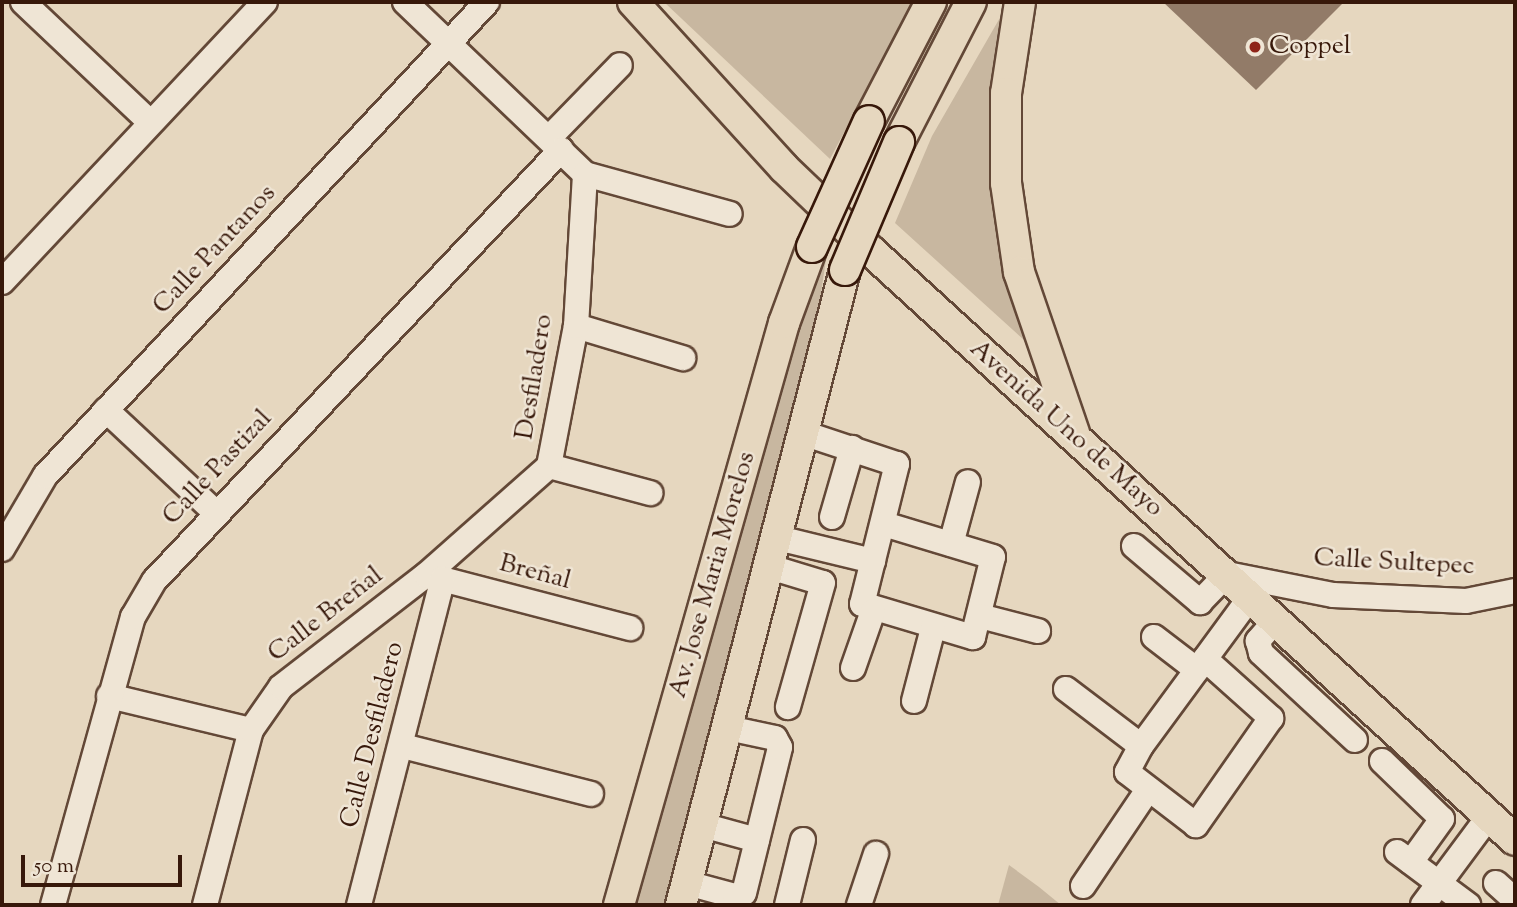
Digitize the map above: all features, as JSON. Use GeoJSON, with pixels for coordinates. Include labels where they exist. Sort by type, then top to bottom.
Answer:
{"type":"FeatureCollection","features":[{"type":"Feature","properties":{"kind":"main road","name":"Avenida Uno de Mayo"},"geometry":{"type":"LineString","coordinates":[[633,2],[784,168],[1515,840]]}},
{"type":"Feature","properties":{"kind":"main road","name":"Av. Jose Maria Morelos"},"geometry":{"type":"LineString","coordinates":[[619,905],[784,323],[811,247],[869,121],[931,2]]}},
{"type":"Feature","properties":{"kind":"main road","name":"Av. Jose Maria Morelos"},"geometry":{"type":"LineString","coordinates":[[684,894],[845,270],[899,142],[971,2]]}},
{"type":"Feature","properties":{"kind":"main road"},"geometry":{"type":"LineString","coordinates":[[1020,2],[1006,93],[1006,183],[1019,272],[1077,440]]}},
{"type":"Feature","properties":{"kind":"street"},"geometry":{"type":"LineString","coordinates":[[23,2],[150,122]]}},
{"type":"Feature","properties":{"kind":"street"},"geometry":{"type":"LineString","coordinates":[[405,2],[585,174],[730,214]]}},
{"type":"Feature","properties":{"kind":"street","name":"Calle Pantanos"},"geometry":{"type":"LineString","coordinates":[[2,549],[45,475],[487,2]]}},
{"type":"Feature","properties":{"kind":"street"},"geometry":{"type":"LineString","coordinates":[[2,280],[150,122],[252,6]]}},
{"type":"Feature","properties":{"kind":"street","name":"Calle Pastizal"},"geometry":{"type":"LineString","coordinates":[[53,905],[133,617],[154,581],[555,143],[620,65]]}},
{"type":"Feature","properties":{"kind":"street","name":"Desfiladero"},"geometry":{"type":"LineString","coordinates":[[435,577],[549,466],[576,327],[585,174]]}},
{"type":"Feature","properties":{"kind":"street"},"geometry":{"type":"LineString","coordinates":[[576,327],[683,358]]}},
{"type":"Feature","properties":{"kind":"street"},"geometry":{"type":"LineString","coordinates":[[106,410],[216,513]]}},
{"type":"Feature","properties":{"kind":"street"},"geometry":{"type":"LineString","coordinates":[[803,433],[897,464],[884,524],[862,600],[873,611],[973,637],[993,557],[884,524]]}},
{"type":"Feature","properties":{"kind":"street"},"geometry":{"type":"LineString","coordinates":[[832,517],[852,448]]}},
{"type":"Feature","properties":{"kind":"street"},"geometry":{"type":"LineString","coordinates":[[549,466],[650,493]]}},
{"type":"Feature","properties":{"kind":"street"},"geometry":{"type":"LineString","coordinates":[[951,544],[968,482]]}},
{"type":"Feature","properties":{"kind":"street"},"geometry":{"type":"LineString","coordinates":[[778,538],[873,561]]}},
{"type":"Feature","properties":{"kind":"street"},"geometry":{"type":"LineString","coordinates":[[1134,545],[1200,602],[1227,574]]}},
{"type":"Feature","properties":{"kind":"street"},"geometry":{"type":"LineString","coordinates":[[770,567],[823,583],[788,707]]}},
{"type":"Feature","properties":{"kind":"street","name":"Calle Sultepec"},"geometry":{"type":"LineString","coordinates":[[1227,574],[1346,596],[1466,601],[1515,591]]}},
{"type":"Feature","properties":{"kind":"street","name":"Breñal"},"geometry":{"type":"LineString","coordinates":[[435,577],[630,628]]}},
{"type":"Feature","properties":{"kind":"street","name":"Calle Breñal"},"geometry":{"type":"LineString","coordinates":[[205,905],[250,730],[281,687],[435,577]]}},
{"type":"Feature","properties":{"kind":"street","name":"Calle Desfiladero"},"geometry":{"type":"LineString","coordinates":[[360,905],[403,746],[435,577]]}},
{"type":"Feature","properties":{"kind":"street"},"geometry":{"type":"LineString","coordinates":[[1154,637],[1201,665],[1266,711],[1270,726],[1203,821],[1189,822],[1147,791],[1127,772],[1141,746],[1201,665],[1251,596]]}},
{"type":"Feature","properties":{"kind":"street"},"geometry":{"type":"LineString","coordinates":[[853,668],[873,611]]}},
{"type":"Feature","properties":{"kind":"street"},"geometry":{"type":"LineString","coordinates":[[980,616],[1038,631]]}},
{"type":"Feature","properties":{"kind":"street"},"geometry":{"type":"LineString","coordinates":[[1276,620],[1258,641],[1261,653],[1355,740]]}},
{"type":"Feature","properties":{"kind":"street"},"geometry":{"type":"LineString","coordinates":[[914,701],[933,628]]}},
{"type":"Feature","properties":{"kind":"street"},"geometry":{"type":"LineString","coordinates":[[1066,688],[1141,746]]}},
{"type":"Feature","properties":{"kind":"street"},"geometry":{"type":"LineString","coordinates":[[109,696],[250,730]]}},
{"type":"Feature","properties":{"kind":"street"},"geometry":{"type":"LineString","coordinates":[[684,894],[740,896],[757,839],[779,741],[728,728]]}},
{"type":"Feature","properties":{"kind":"street"},"geometry":{"type":"LineString","coordinates":[[403,746],[591,794]]}},
{"type":"Feature","properties":{"kind":"street"},"geometry":{"type":"LineString","coordinates":[[1381,761],[1441,819],[1404,857],[1468,905]]}},
{"type":"Feature","properties":{"kind":"street"},"geometry":{"type":"LineString","coordinates":[[1083,886],[1147,791]]}},
{"type":"Feature","properties":{"kind":"street"},"geometry":{"type":"LineString","coordinates":[[1423,905],[1489,816]]}},
{"type":"Feature","properties":{"kind":"street"},"geometry":{"type":"LineString","coordinates":[[702,825],[757,839]]}},
{"type":"Feature","properties":{"kind":"street"},"geometry":{"type":"LineString","coordinates":[[769,905],[787,905],[803,840]]}},
{"type":"Feature","properties":{"kind":"street"},"geometry":{"type":"LineString","coordinates":[[859,905],[876,854]]}},
{"type":"Feature","properties":{"kind":"street"},"geometry":{"type":"LineString","coordinates":[[1496,883],[1515,900]]}},
{"type":"Feature","properties":{"kind":"shaded area"},"geometry":{"type":"Polygon","coordinates":[[[664,2],[913,2],[830,159],[664,2]]]}},
{"type":"Feature","properties":{"kind":"shaded area"},"geometry":{"type":"Polygon","coordinates":[[[1009,2],[1000,100],[1034,349],[895,223],[932,136],[1009,2]]]}},
{"type":"Feature","properties":{"kind":"shaded area"},"geometry":{"type":"Polygon","coordinates":[[[829,239],[813,347],[675,905],[628,905],[720,548],[829,239]]]}},
{"type":"Feature","properties":{"kind":"shaded area"},"geometry":{"type":"Polygon","coordinates":[[[1009,865],[1039,887],[1061,905],[998,905],[1009,865]]]}},
{"type":"Feature","properties":{"kind":"building","name":"Coppel"},"geometry":{"type":"Polygon","coordinates":[[[1163,2],[1344,2],[1256,90],[1163,2]]]}},
{"type":"Feature","properties":{"kind":"place","name":"Coppel"},"geometry":{"type":"Point","coordinates":[1255,47]}}]}
